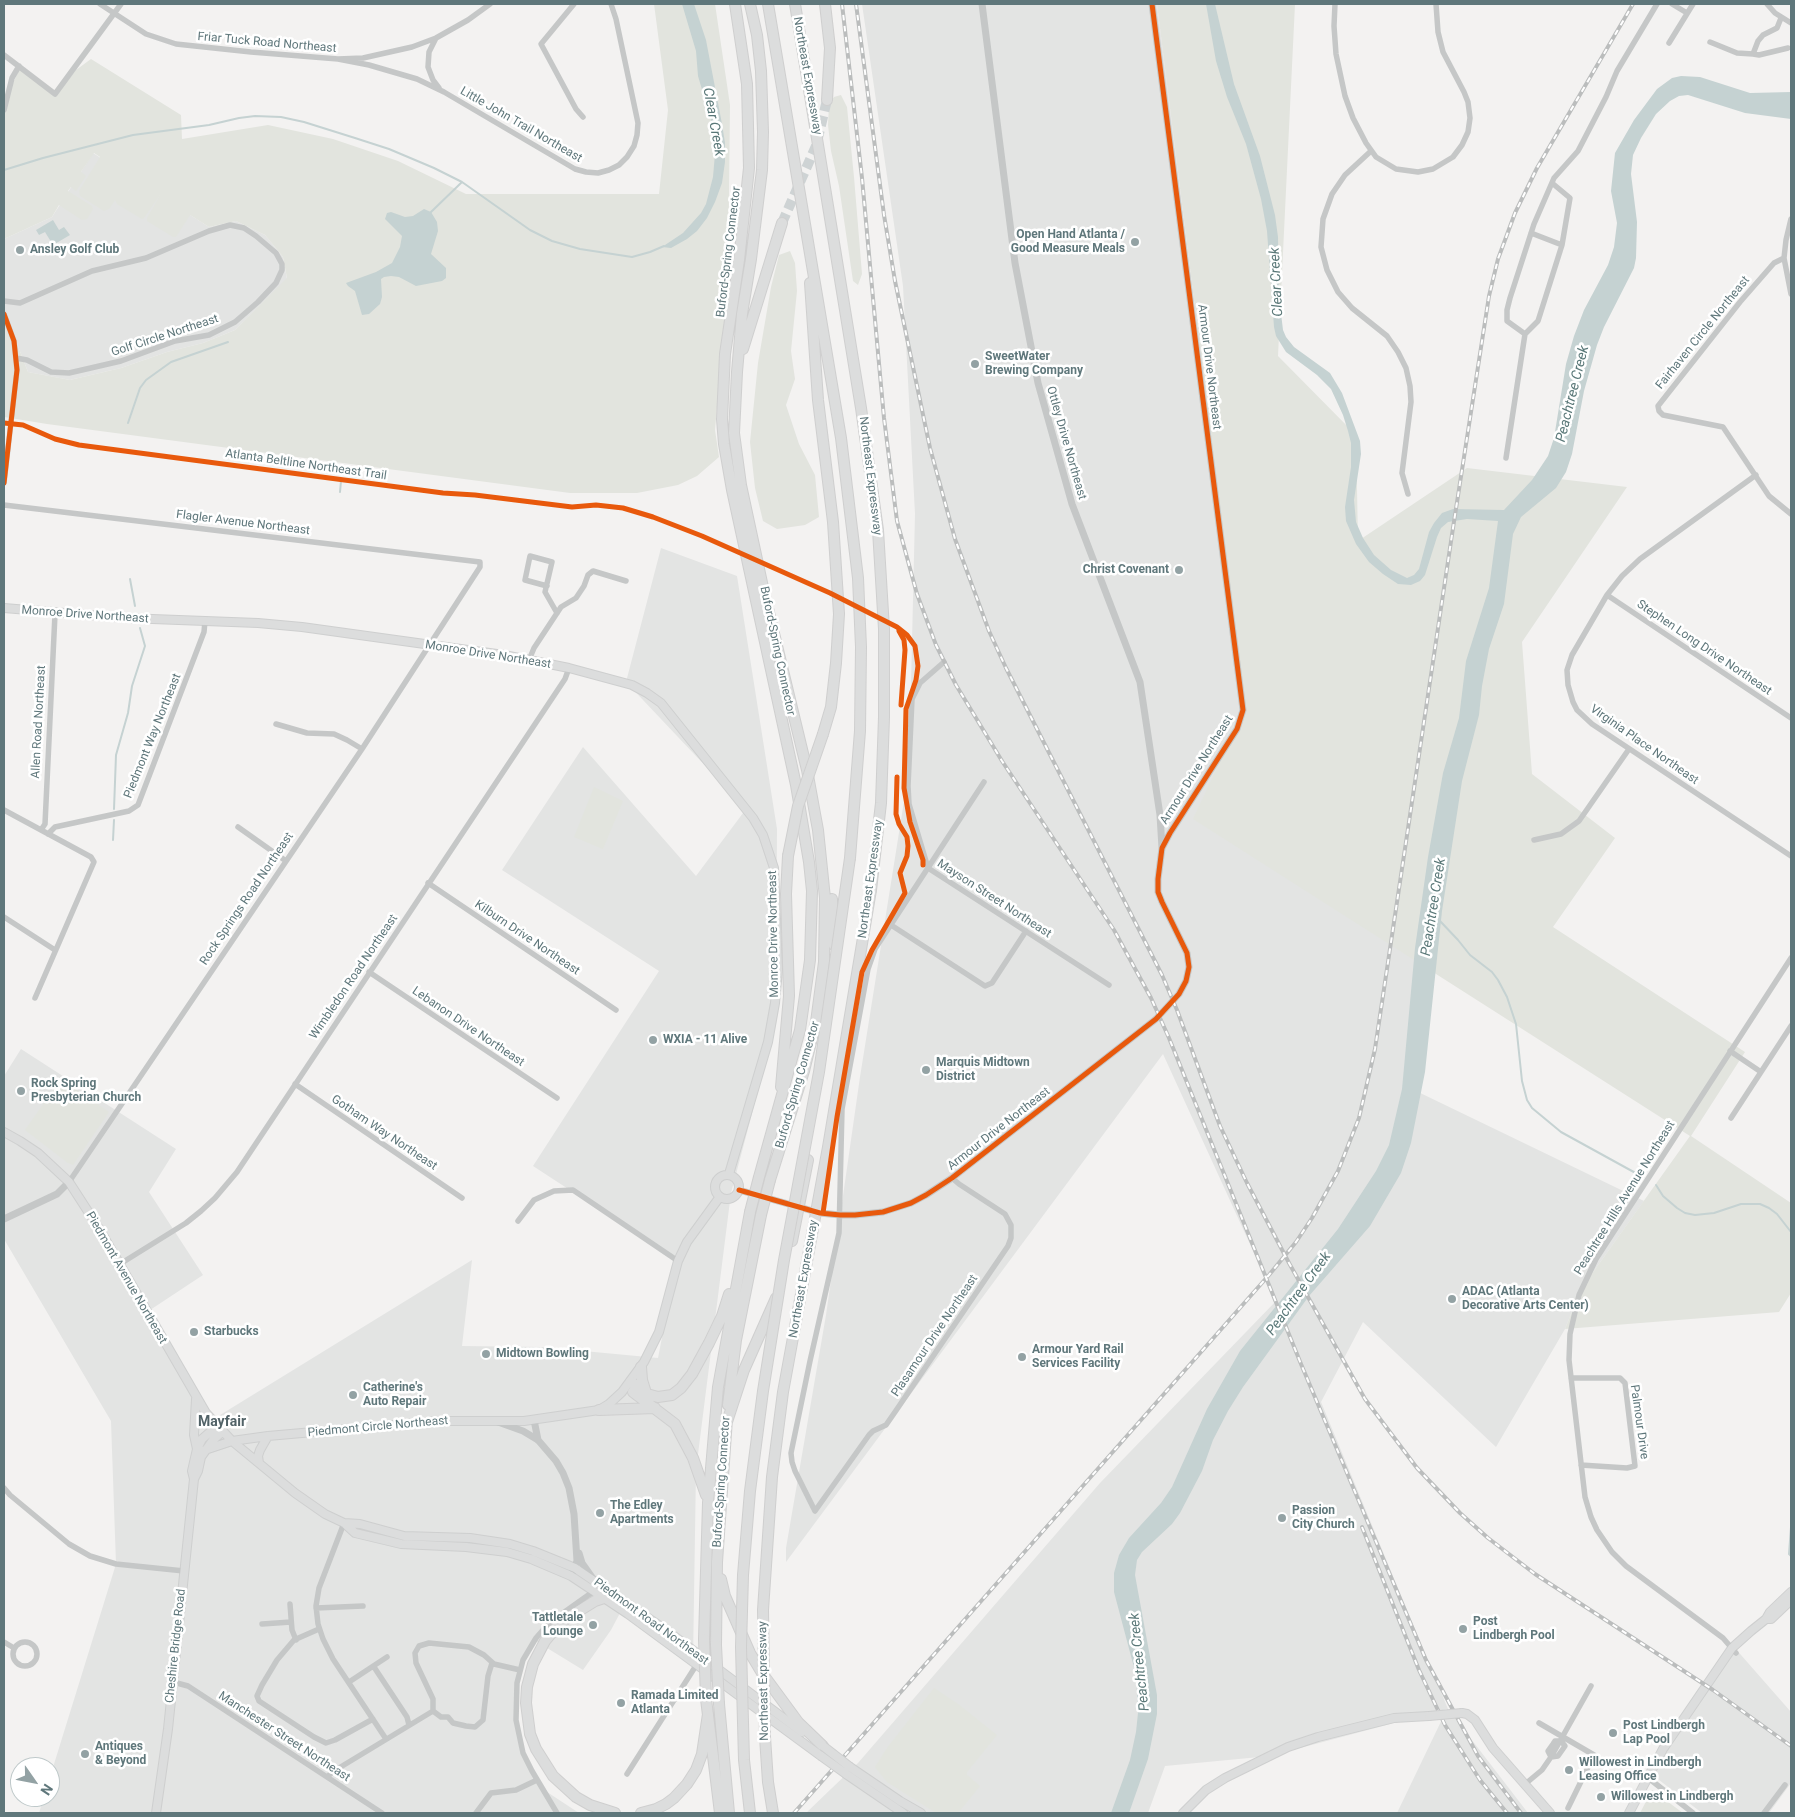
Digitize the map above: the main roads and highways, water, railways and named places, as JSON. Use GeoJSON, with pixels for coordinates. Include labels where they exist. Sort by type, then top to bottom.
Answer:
{"type":"FeatureCollection","features":[{"type":"Feature","properties":{"kind":"highway","name":"Buford-Spring Connector"},"geometry":{"type":"LineString","coordinates":[[720,1813],[706,1699],[704,1640],[708,1503],[718,1387],[750,1212],[800,1030],[810,960],[812,891],[796,786],[732,490],[724,444],[722,419],[725,354],[739,260],[749,168],[747,84],[735,4]]}},
{"type":"Feature","properties":{"kind":"highway","name":"Buford-Spring Connector"},"geometry":{"type":"LineString","coordinates":[[729,1813],[719,1704],[716,1645],[717,1562],[726,1425],[736,1340],[761,1215],[816,1022],[824,962],[826,898],[818,830],[808,770],[764,592],[741,485],[734,433],[742,314],[762,170],[761,71],[750,4]]}},
{"type":"Feature","properties":{"kind":"highway","name":"Northeast Expressway"},"geometry":{"type":"LineString","coordinates":[[750,1813],[744,1760],[741,1647],[743,1575],[750,1491],[763,1391],[784,1260],[819,1072],[850,858],[860,731],[861,646],[858,578],[841,438],[768,4]]}},
{"type":"Feature","properties":{"kind":"highway","name":"Northeast Expressway"},"geometry":{"type":"LineString","coordinates":[[773,1813],[765,1738],[763,1610],[772,1477],[784,1392],[828,1147],[871,890],[880,803],[884,717],[884,639],[878,539],[871,472],[794,4]]}},
{"type":"Feature","properties":{"kind":"highway"},"geometry":{"type":"LineString","coordinates":[[825,4],[830,48],[827,100]]}},
{"type":"Feature","properties":{"kind":"highway"},"geometry":{"type":"LineString","coordinates":[[783,1092],[780,1085],[789,996],[786,894],[788,856],[798,806],[831,707],[839,614],[833,522],[818,400],[805,222]]}},
{"type":"Feature","properties":{"kind":"highway"},"geometry":{"type":"LineString","coordinates":[[737,372],[782,223]]}},
{"type":"Feature","properties":{"kind":"highway"},"geometry":{"type":"LineString","coordinates":[[726,1425],[744,1370],[781,1286],[800,1207],[824,1063],[832,989],[834,934],[826,845],[808,770]]}},
{"type":"Feature","properties":{"kind":"highway"},"geometry":{"type":"LineString","coordinates":[[629,1384],[647,1394],[658,1397],[666,1397],[676,1393],[685,1384],[709,1343],[722,1316],[729,1292],[737,1278]]}},
{"type":"Feature","properties":{"kind":"highway"},"geometry":{"type":"LineString","coordinates":[[641,1367],[643,1385],[647,1394]]}},
{"type":"Feature","properties":{"kind":"highway"},"geometry":{"type":"LineString","coordinates":[[629,1384],[654,1408],[671,1420],[680,1431],[698,1470],[708,1503]]}},
{"type":"Feature","properties":{"kind":"highway"},"geometry":{"type":"LineString","coordinates":[[599,1410],[654,1408]]}},
{"type":"Feature","properties":{"kind":"highway"},"geometry":{"type":"LineString","coordinates":[[717,1562],[725,1596],[754,1660],[778,1697],[822,1751]]}},
{"type":"Feature","properties":{"kind":"highway"},"geometry":{"type":"LineString","coordinates":[[604,1598],[595,1601],[566,1619],[545,1641],[533,1664],[527,1687],[526,1703],[527,1719],[536,1749],[553,1776],[576,1797],[590,1805],[615,1813]]}},
{"type":"Feature","properties":{"kind":"highway"},"geometry":{"type":"LineString","coordinates":[[641,1813],[666,1804],[687,1784],[696,1770],[702,1754],[708,1714]]}},
{"type":"Feature","properties":{"kind":"main road","name":"Monroe Drive Northeast"},"geometry":{"type":"LineString","coordinates":[[4,608],[54,614],[258,623],[302,627],[529,660],[569,668],[632,685],[661,703],[753,818],[770,852],[776,884],[778,970],[776,1003],[768,1042],[729,1174],[723,1175],[716,1183],[714,1192],[719,1198],[687,1242],[678,1261],[659,1332],[641,1367],[629,1384],[616,1399],[599,1410],[534,1420]]}},
{"type":"Feature","properties":{"kind":"main road","name":"Piedmont Avenue Northeast"},"geometry":{"type":"LineString","coordinates":[[4,1132],[38,1153],[69,1182],[120,1264],[196,1400],[219,1429],[232,1441]]}},
{"type":"Feature","properties":{"kind":"main road"},"geometry":{"type":"LineString","coordinates":[[719,1198],[724,1200],[730,1199],[739,1190],[736,1179],[729,1174]]}},
{"type":"Feature","properties":{"kind":"main road"},"geometry":{"type":"LineString","coordinates":[[196,1400],[194,1435],[201,1449]]}},
{"type":"Feature","properties":{"kind":"main road","name":"Piedmont Circle Northeast"},"geometry":{"type":"LineString","coordinates":[[201,1449],[232,1441],[268,1436],[438,1421],[534,1420]]}},
{"type":"Feature","properties":{"kind":"main road"},"geometry":{"type":"LineString","coordinates":[[201,1449],[202,1439],[219,1429]]}},
{"type":"Feature","properties":{"kind":"main road"},"geometry":{"type":"LineString","coordinates":[[259,1463],[260,1450],[268,1436]]}},
{"type":"Feature","properties":{"kind":"main road","name":"Piedmont Road Northeast"},"geometry":{"type":"LineString","coordinates":[[232,1441],[308,1503],[344,1523],[355,1533],[401,1544],[466,1546],[507,1552],[573,1572],[597,1582],[670,1633],[822,1751]]}},
{"type":"Feature","properties":{"kind":"main road","name":"Cheshire Bridge Road"},"geometry":{"type":"LineString","coordinates":[[156,1813],[173,1682],[194,1479],[192,1471],[201,1449]]}},
{"type":"Feature","properties":{"kind":"main road","name":"Piedmont Road Northeast"},"geometry":{"type":"LineString","coordinates":[[573,1572],[594,1591],[822,1751],[903,1813]]}},
{"type":"Feature","properties":{"kind":"main road"},"geometry":{"type":"LineString","coordinates":[[1629,1813],[1647,1777],[1670,1739],[1734,1651],[1750,1631],[1766,1619],[1770,1612],[1791,1592]]}},
{"type":"Feature","properties":{"kind":"main road"},"geometry":{"type":"LineString","coordinates":[[1766,1619],[1771,1619],[1791,1600]]}},
{"type":"Feature","properties":{"kind":"main road"},"geometry":{"type":"LineString","coordinates":[[1183,1813],[1206,1790],[1250,1765],[1288,1747],[1318,1737],[1394,1718],[1462,1713],[1475,1720],[1493,1748],[1550,1813]]}},
{"type":"Feature","properties":{"kind":"main road","name":"Piedmont Road Northeast"},"geometry":{"type":"LineString","coordinates":[[848,1770],[921,1813]]}},
{"type":"Feature","properties":{"kind":"water","name":"Clear Creek"},"geometry":{"type":"Polygon","coordinates":[[[682,4],[694,4],[706,40],[725,143],[725,162],[722,183],[707,218],[697,231],[671,248],[662,247],[683,233],[701,213],[706,204],[713,177],[715,154],[711,120],[698,76],[696,51],[682,4]]]}},
{"type":"Feature","properties":{"kind":"water"},"geometry":{"type":"Polygon","coordinates":[[[1206,4],[1215,4],[1234,84],[1260,156],[1275,215],[1278,237],[1279,297],[1283,330],[1294,347],[1330,373],[1342,393],[1360,441],[1361,454],[1354,500],[1356,522],[1363,538],[1374,555],[1391,570],[1407,578],[1414,575],[1419,569],[1429,532],[1442,513],[1453,509],[1504,510],[1532,480],[1548,456],[1554,438],[1566,364],[1574,336],[1584,310],[1608,265],[1614,247],[1617,223],[1611,191],[1615,153],[1634,120],[1657,89],[1672,78],[1681,76],[1700,77],[1750,93],[1791,92],[1791,119],[1745,113],[1688,95],[1679,96],[1670,101],[1656,114],[1633,155],[1631,174],[1637,222],[1634,268],[1597,345],[1584,391],[1572,454],[1566,472],[1556,488],[1521,517],[1513,534],[1504,604],[1489,649],[1479,715],[1462,781],[1442,911],[1425,1072],[1411,1143],[1401,1173],[1370,1226],[1309,1296],[1243,1387],[1213,1440],[1202,1471],[1180,1513],[1172,1524],[1142,1552],[1137,1560],[1135,1575],[1157,1695],[1157,1714],[1148,1759],[1129,1813],[1111,1813],[1130,1760],[1138,1713],[1136,1675],[1114,1592],[1114,1573],[1119,1555],[1129,1538],[1161,1503],[1172,1487],[1207,1409],[1240,1351],[1338,1229],[1376,1171],[1389,1145],[1402,1089],[1415,948],[1428,857],[1443,773],[1459,718],[1466,661],[1489,588],[1498,521],[1467,519],[1448,522],[1441,528],[1437,537],[1425,575],[1420,581],[1411,585],[1398,584],[1383,574],[1369,562],[1356,544],[1346,521],[1345,507],[1351,467],[1351,443],[1348,431],[1331,389],[1317,375],[1286,352],[1276,336],[1267,231],[1261,199],[1246,144],[1227,97],[1216,61],[1206,4]]]}},
{"type":"Feature","properties":{"kind":"water"},"geometry":{"type":"Polygon","coordinates":[[[424,209],[431,212],[437,222],[438,231],[431,254],[446,268],[446,278],[442,281],[416,286],[399,277],[384,277],[381,279],[382,297],[380,304],[369,314],[362,315],[355,291],[346,283],[376,272],[392,263],[400,247],[402,236],[385,219],[387,213],[391,212],[405,217],[413,216],[424,209]]]}},
{"type":"Feature","properties":{"kind":"water"},"geometry":{"type":"Polygon","coordinates":[[[53,220],[59,230],[64,227],[70,235],[53,245],[45,232],[39,235],[36,230],[53,220]]]}},
{"type":"Feature","properties":{"kind":"waterway"},"geometry":{"type":"LineString","coordinates":[[4,170],[133,135],[209,125],[255,116],[281,117],[304,122],[389,149],[434,168],[462,182],[530,230],[552,241],[580,249],[632,257],[664,246]]}},
{"type":"Feature","properties":{"kind":"waterway"},"geometry":{"type":"LineString","coordinates":[[431,212],[462,182]]}},
{"type":"Feature","properties":{"kind":"waterway"},"geometry":{"type":"LineString","coordinates":[[128,423],[140,388],[146,380],[171,362],[228,342]]}},
{"type":"Feature","properties":{"kind":"waterway"},"geometry":{"type":"LineString","coordinates":[[340,492],[341,481]]}},
{"type":"Feature","properties":{"kind":"waterway"},"geometry":{"type":"LineString","coordinates":[[130,579],[135,606]]}},
{"type":"Feature","properties":{"kind":"waterway"},"geometry":{"type":"LineString","coordinates":[[114,809],[116,755],[128,713],[132,686],[145,646],[140,628]]}},
{"type":"Feature","properties":{"kind":"waterway"},"geometry":{"type":"LineString","coordinates":[[113,840],[114,820]]}},
{"type":"Feature","properties":{"kind":"waterway","name":"Peachtree Creek"},"geometry":{"type":"LineString","coordinates":[[1440,921],[1470,955],[1492,972],[1507,997],[1516,1024],[1522,1081],[1527,1100],[1532,1108],[1561,1132],[1641,1176]]}},
{"type":"Feature","properties":{"kind":"waterway"},"geometry":{"type":"LineString","coordinates":[[1656,1185],[1663,1196],[1685,1213],[1695,1215],[1714,1213],[1741,1204],[1760,1204],[1777,1214],[1791,1232]]}},
{"type":"Feature","properties":{"kind":"waterway"},"geometry":{"type":"LineString","coordinates":[[1791,1527],[1789,1554],[1791,1556]]}},
{"type":"Feature","properties":{"kind":"tunnel"},"geometry":{"type":"LineString","coordinates":[[782,223],[816,146],[827,100]]}},
{"type":"Feature","properties":{"kind":"railway"},"geometry":{"type":"LineString","coordinates":[[842,4],[862,178],[884,418],[897,521],[917,594],[936,645],[956,685],[1002,761],[1114,930],[1151,998],[1301,1364],[1426,1660],[1478,1756],[1521,1813]]}},
{"type":"Feature","properties":{"kind":"railway"},"geometry":{"type":"LineString","coordinates":[[856,4],[884,215],[895,281],[930,448],[955,539],[989,631],[1006,668],[1162,975],[1220,1126],[1247,1183],[1289,1263],[1365,1399],[1417,1468],[1460,1513],[1488,1538],[1535,1574],[1713,1690],[1791,1746]]}},
{"type":"Feature","properties":{"kind":"railway"},"geometry":{"type":"LineString","coordinates":[[794,1813],[1269,1275],[1296,1242],[1312,1218],[1338,1171],[1359,1118],[1375,1049],[1489,296],[1498,259],[1515,213],[1537,168],[1633,4]]}},
{"type":"Feature","properties":{"kind":"railway"},"geometry":{"type":"LineString","coordinates":[[1362,1527],[1419,1670],[1445,1725],[1480,1780],[1507,1813]]}},
{"type":"Feature","properties":{"kind":"place","name":"Open Hand Atlanta / Good Measure Meals"},"geometry":{"type":"Point","coordinates":[1135,242]}},
{"type":"Feature","properties":{"kind":"place","name":"Ansley Golf Club"},"geometry":{"type":"Point","coordinates":[20,250]}},
{"type":"Feature","properties":{"kind":"place","name":"SweetWater Brewing Company"},"geometry":{"type":"Point","coordinates":[975,364]}},
{"type":"Feature","properties":{"kind":"place","name":"Christ Covenant"},"geometry":{"type":"Point","coordinates":[1179,570]}},
{"type":"Feature","properties":{"kind":"place","name":"WXIA - 11 Alive"},"geometry":{"type":"Point","coordinates":[653,1040]}},
{"type":"Feature","properties":{"kind":"place","name":"Marquis Midtown District"},"geometry":{"type":"Point","coordinates":[926,1070]}},
{"type":"Feature","properties":{"kind":"place","name":"Rock Spring Presbyterian Church"},"geometry":{"type":"Point","coordinates":[21,1091]}},
{"type":"Feature","properties":{"kind":"place","name":"ADAC (Atlanta Decorative Arts Center)"},"geometry":{"type":"Point","coordinates":[1452,1299]}},
{"type":"Feature","properties":{"kind":"place","name":"Starbucks"},"geometry":{"type":"Point","coordinates":[194,1332]}},
{"type":"Feature","properties":{"kind":"place","name":"Midtown Bowling"},"geometry":{"type":"Point","coordinates":[486,1354]}},
{"type":"Feature","properties":{"kind":"place","name":"Armour Yard Rail Services Facility"},"geometry":{"type":"Point","coordinates":[1022,1357]}},
{"type":"Feature","properties":{"kind":"place","name":"Catherine's Auto Repair"},"geometry":{"type":"Point","coordinates":[353,1395]}},
{"type":"Feature","properties":{"kind":"place","name":"The Edley Apartments"},"geometry":{"type":"Point","coordinates":[600,1513]}},
{"type":"Feature","properties":{"kind":"place","name":"Passion City Church"},"geometry":{"type":"Point","coordinates":[1282,1518]}},
{"type":"Feature","properties":{"kind":"place","name":"Tattletale Lounge"},"geometry":{"type":"Point","coordinates":[593,1625]}},
{"type":"Feature","properties":{"kind":"place","name":"Post Lindbergh Pool"},"geometry":{"type":"Point","coordinates":[1463,1629]}},
{"type":"Feature","properties":{"kind":"place","name":"Ramada Limited Atlanta"},"geometry":{"type":"Point","coordinates":[621,1703]}},
{"type":"Feature","properties":{"kind":"place","name":"Post Lindbergh Lap Pool"},"geometry":{"type":"Point","coordinates":[1613,1733]}},
{"type":"Feature","properties":{"kind":"place","name":"Antiques & Beyond"},"geometry":{"type":"Point","coordinates":[85,1754]}},
{"type":"Feature","properties":{"kind":"place","name":"Willowest in Lindbergh Leasing Office"},"geometry":{"type":"Point","coordinates":[1569,1770]}},
{"type":"Feature","properties":{"kind":"place","name":"Willowest in Lindbergh"},"geometry":{"type":"Point","coordinates":[1601,1797]}},
{"type":"Feature","properties":{"kind":"district","name":"Mayfair"},"geometry":{"type":"Point","coordinates":[222,1422]}}]}
